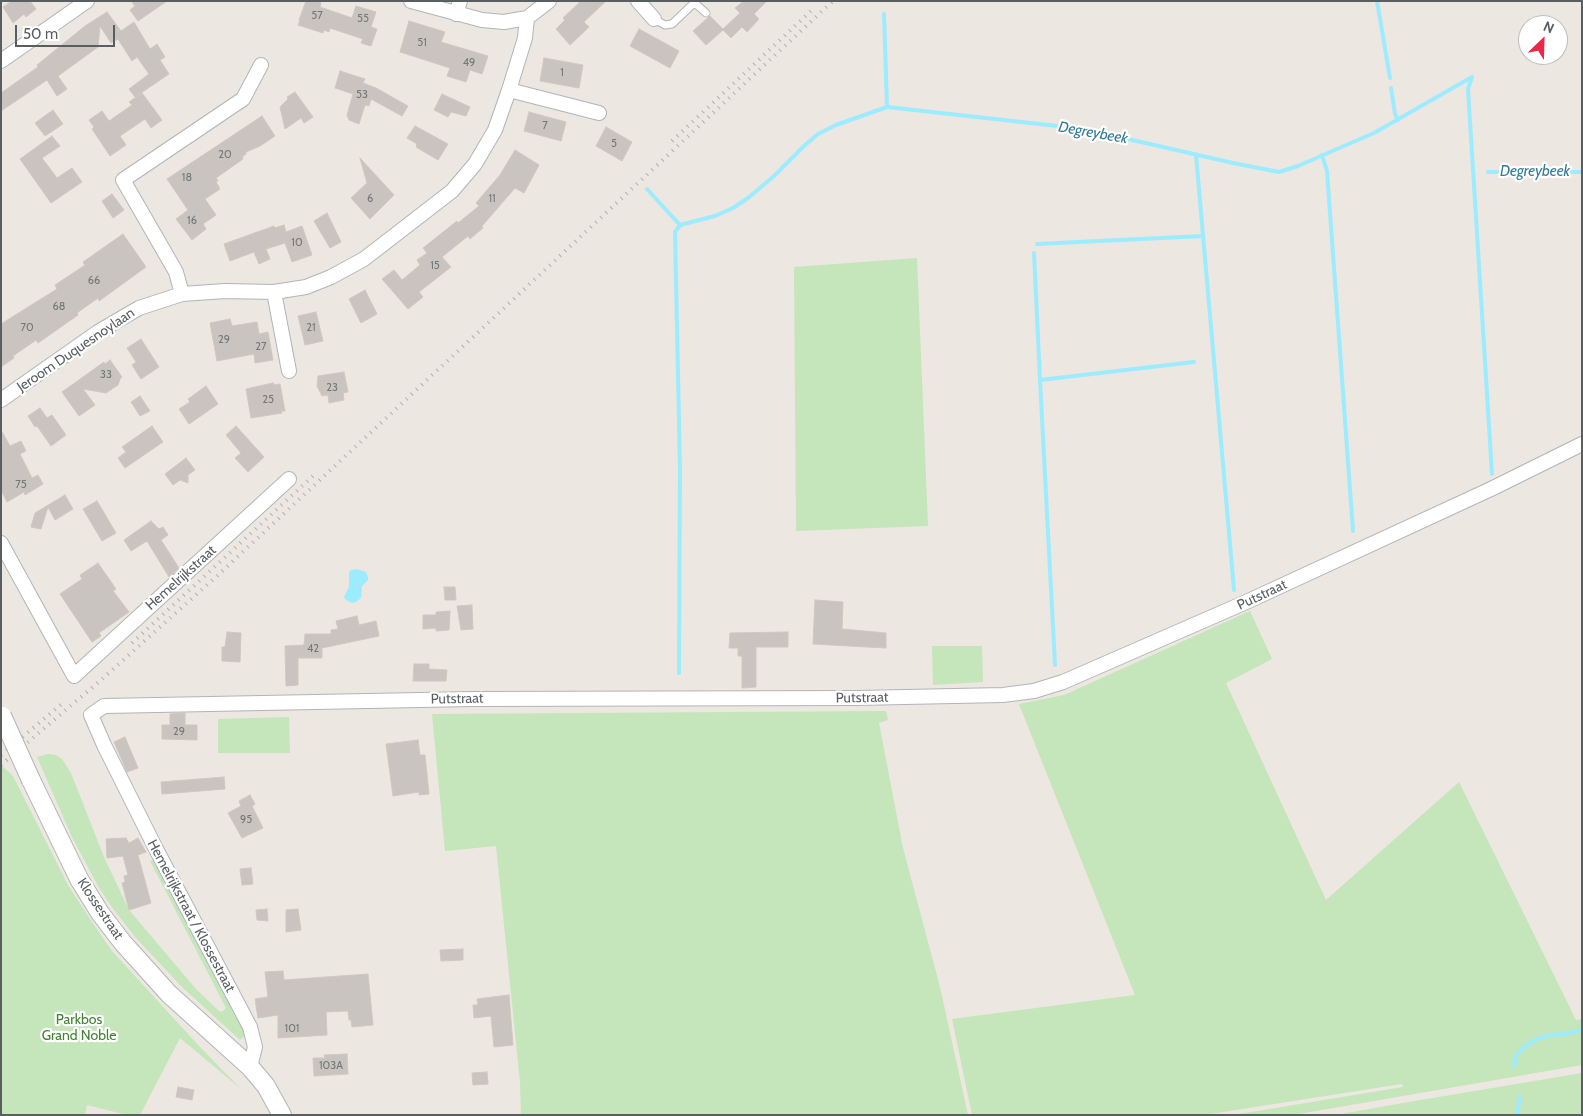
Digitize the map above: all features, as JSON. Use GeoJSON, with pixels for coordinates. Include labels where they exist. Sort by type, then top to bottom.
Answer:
{"type":"FeatureCollection","features":[{"type":"Feature","properties":{"kind":"street"},"geometry":{"type":"LineString","coordinates":[[1,61],[87,1]]}},
{"type":"Feature","properties":{"kind":"street"},"geometry":{"type":"LineString","coordinates":[[411,1],[458,7],[482,20],[504,22],[527,18],[549,1]]}},
{"type":"Feature","properties":{"kind":"street"},"geometry":{"type":"LineString","coordinates":[[638,1],[654,19]]}},
{"type":"Feature","properties":{"kind":"street","name":"Jeroom Duquesnoylaan"},"geometry":{"type":"LineString","coordinates":[[1,400],[98,332],[139,308],[182,294],[225,291],[274,292],[306,287],[331,277],[364,259],[452,191],[475,164],[495,130],[524,38],[527,18]]}},
{"type":"Feature","properties":{"kind":"street"},"geometry":{"type":"LineString","coordinates":[[182,294],[176,272],[123,180],[243,99],[261,64]]}},
{"type":"Feature","properties":{"kind":"street"},"geometry":{"type":"LineString","coordinates":[[509,90],[598,113]]}},
{"type":"Feature","properties":{"kind":"street"},"geometry":{"type":"LineString","coordinates":[[274,292],[289,371]]}},
{"type":"Feature","properties":{"kind":"street","name":"Putstraat"},"geometry":{"type":"LineString","coordinates":[[91,715],[104,706],[465,699],[856,698],[1003,695],[1034,691],[1063,682],[1253,599],[1491,489],[1582,444]]}},
{"type":"Feature","properties":{"kind":"street","name":"Hemelrijkstraat"},"geometry":{"type":"LineString","coordinates":[[1,543],[74,676],[289,479]]}},
{"type":"Feature","properties":{"kind":"street","name":"Hemelrijkstraat / Klossestraat"},"geometry":{"type":"LineString","coordinates":[[91,715],[156,849],[250,1027],[255,1047],[250,1067]]}},
{"type":"Feature","properties":{"kind":"street","name":"Klossestraat"},"geometry":{"type":"LineString","coordinates":[[2,716],[79,879],[100,913],[123,943],[169,994],[250,1067]]}},
{"type":"Feature","properties":{"kind":"street"},"geometry":{"type":"LineString","coordinates":[[250,1067],[266,1086],[279,1113]]}},
{"type":"Feature","properties":{"kind":"lane"},"geometry":{"type":"LineString","coordinates":[[654,19],[665,25],[672,24],[693,4],[706,13]]}},
{"type":"Feature","properties":{"kind":"green space"},"geometry":{"type":"Polygon","coordinates":[[[917,258],[928,526],[796,531],[794,267],[917,258]]]}},
{"type":"Feature","properties":{"kind":"green space"},"geometry":{"type":"Polygon","coordinates":[[[1250,611],[1272,659],[1226,683],[1326,900],[1459,782],[1576,1020],[1582,1019],[1582,1065],[1293,1115],[1233,1115],[1403,1087],[1402,1084],[1204,1115],[972,1115],[952,1019],[1135,995],[1019,704],[1064,695],[1250,611]]]}},
{"type":"Feature","properties":{"kind":"green space"},"geometry":{"type":"Polygon","coordinates":[[[932,646],[982,646],[983,682],[933,685],[932,646]]]}},
{"type":"Feature","properties":{"kind":"green space"},"geometry":{"type":"Polygon","coordinates":[[[886,711],[888,720],[879,723],[903,848],[940,987],[968,1115],[521,1115],[520,1082],[496,846],[445,851],[432,714],[886,711]]]}},
{"type":"Feature","properties":{"kind":"green space"},"geometry":{"type":"Polygon","coordinates":[[[289,717],[290,753],[218,753],[218,719],[289,717]]]}},
{"type":"Feature","properties":{"kind":"green space"},"geometry":{"type":"Polygon","coordinates":[[[48,754],[56,755],[62,759],[71,773],[104,857],[129,910],[196,989],[222,1012],[226,1008],[150,861],[156,861],[243,1030],[245,1035],[240,1040],[183,988],[136,938],[111,906],[72,837],[37,757],[48,754]]]}},
{"type":"Feature","properties":{"kind":"green space","name":"Parkbos Grand Noble"},"geometry":{"type":"Polygon","coordinates":[[[1,765],[13,776],[68,885],[112,951],[241,1089],[180,1038],[140,1115],[127,1115],[87,1105],[85,1115],[1,1115],[1,765]]]}},
{"type":"Feature","properties":{"kind":"green space"},"geometry":{"type":"Polygon","coordinates":[[[1582,1073],[1582,1115],[1336,1115],[1403,1103],[1582,1073]]]}},
{"type":"Feature","properties":{"kind":"water"},"geometry":{"type":"Polygon","coordinates":[[[357,569],[366,572],[368,580],[362,586],[361,598],[352,603],[344,597],[349,587],[349,573],[351,570],[357,569]]]}},
{"type":"Feature","properties":{"kind":"building"},"geometry":{"type":"Polygon","coordinates":[[[12,1],[30,1],[36,9],[26,17],[24,14],[13,23],[3,7],[12,1]]]}},
{"type":"Feature","properties":{"kind":"building"},"geometry":{"type":"Polygon","coordinates":[[[131,1],[167,1],[138,21],[130,10],[135,6],[131,1]]]}},
{"type":"Feature","properties":{"kind":"building"},"geometry":{"type":"Polygon","coordinates":[[[306,1],[321,3],[320,7],[352,18],[356,6],[376,12],[371,27],[377,29],[371,46],[361,43],[363,39],[330,28],[329,32],[324,30],[323,33],[298,25],[306,1]]]}},
{"type":"Feature","properties":{"kind":"building"},"geometry":{"type":"Polygon","coordinates":[[[581,1],[606,1],[584,22],[589,27],[570,45],[556,29],[565,20],[563,18],[581,1]]]}},
{"type":"Feature","properties":{"kind":"building"},"geometry":{"type":"Polygon","coordinates":[[[744,1],[767,1],[754,14],[759,19],[747,32],[742,27],[731,38],[723,30],[706,45],[693,31],[710,16],[723,29],[740,13],[735,8],[744,1]]]}},
{"type":"Feature","properties":{"kind":"building"},"geometry":{"type":"Polygon","coordinates":[[[107,12],[121,31],[134,22],[150,49],[157,44],[165,57],[160,60],[169,74],[135,97],[129,89],[149,74],[137,57],[132,61],[118,39],[111,43],[100,26],[98,47],[58,76],[67,89],[57,96],[47,80],[1,111],[1,93],[38,67],[37,65],[85,26],[107,12]]]}},
{"type":"Feature","properties":{"kind":"building"},"geometry":{"type":"Polygon","coordinates":[[[409,21],[445,32],[441,42],[488,56],[482,74],[470,70],[466,82],[447,76],[450,68],[400,52],[409,21]]]}},
{"type":"Feature","properties":{"kind":"building"},"geometry":{"type":"Polygon","coordinates":[[[639,29],[679,51],[670,68],[630,46],[639,29]]]}},
{"type":"Feature","properties":{"kind":"building"},"geometry":{"type":"Polygon","coordinates":[[[544,58],[583,65],[579,88],[540,81],[544,58]]]}},
{"type":"Feature","properties":{"kind":"building"},"geometry":{"type":"Polygon","coordinates":[[[340,71],[365,79],[363,83],[408,106],[402,116],[371,99],[369,106],[365,105],[359,124],[349,120],[347,115],[353,94],[335,88],[340,71]]]}},
{"type":"Feature","properties":{"kind":"building"},"geometry":{"type":"Polygon","coordinates":[[[295,92],[313,117],[304,123],[301,118],[285,129],[280,107],[288,99],[287,97],[295,92]]]}},
{"type":"Feature","properties":{"kind":"building"},"geometry":{"type":"Polygon","coordinates":[[[142,93],[162,120],[151,128],[145,119],[120,136],[126,145],[110,156],[92,129],[94,127],[89,120],[102,111],[109,121],[132,105],[129,102],[142,93]]]}},
{"type":"Feature","properties":{"kind":"building"},"geometry":{"type":"Polygon","coordinates":[[[442,94],[470,107],[466,116],[451,112],[448,117],[434,110],[442,94]]]}},
{"type":"Feature","properties":{"kind":"building"},"geometry":{"type":"Polygon","coordinates":[[[53,110],[63,124],[45,136],[35,123],[53,110]]]}},
{"type":"Feature","properties":{"kind":"building"},"geometry":{"type":"Polygon","coordinates":[[[529,112],[566,122],[561,141],[524,131],[529,112]]]}},
{"type":"Feature","properties":{"kind":"building"},"geometry":{"type":"Polygon","coordinates":[[[262,116],[275,136],[260,146],[246,152],[242,157],[243,159],[216,178],[220,189],[205,199],[216,215],[203,224],[206,229],[192,240],[176,219],[188,210],[167,179],[262,116]]]}},
{"type":"Feature","properties":{"kind":"building"},"geometry":{"type":"Polygon","coordinates":[[[415,126],[448,144],[438,160],[416,147],[417,144],[407,138],[415,126]]]}},
{"type":"Feature","properties":{"kind":"building"},"geometry":{"type":"Polygon","coordinates":[[[606,127],[632,142],[622,161],[596,146],[606,127]]]}},
{"type":"Feature","properties":{"kind":"building"},"geometry":{"type":"Polygon","coordinates":[[[52,136],[60,146],[42,158],[57,178],[72,168],[82,182],[51,203],[20,159],[52,136]]]}},
{"type":"Feature","properties":{"kind":"building"},"geometry":{"type":"Polygon","coordinates":[[[515,150],[539,165],[524,193],[515,188],[482,226],[483,228],[470,239],[468,236],[442,257],[451,267],[419,292],[423,297],[408,309],[382,279],[394,270],[402,280],[420,265],[417,260],[427,253],[423,248],[479,206],[476,203],[500,175],[515,150]]]}},
{"type":"Feature","properties":{"kind":"building"},"geometry":{"type":"Polygon","coordinates":[[[360,158],[394,195],[370,219],[351,198],[367,183],[360,158]]]}},
{"type":"Feature","properties":{"kind":"building"},"geometry":{"type":"Polygon","coordinates":[[[112,194],[124,210],[113,218],[102,201],[112,194]]]}},
{"type":"Feature","properties":{"kind":"building"},"geometry":{"type":"Polygon","coordinates":[[[327,213],[341,242],[330,248],[314,221],[327,213]]]}},
{"type":"Feature","properties":{"kind":"building"},"geometry":{"type":"Polygon","coordinates":[[[284,225],[286,232],[302,226],[312,255],[292,262],[285,243],[266,249],[270,259],[259,264],[254,252],[230,261],[224,244],[274,226],[275,228],[284,225]]]}},
{"type":"Feature","properties":{"kind":"building"},"geometry":{"type":"Polygon","coordinates":[[[123,234],[146,267],[99,301],[98,298],[77,313],[78,315],[38,343],[36,340],[1,367],[1,324],[57,289],[55,285],[85,265],[83,262],[123,234]]]}},
{"type":"Feature","properties":{"kind":"building"},"geometry":{"type":"Polygon","coordinates":[[[365,290],[377,314],[361,323],[349,299],[365,290]]]}},
{"type":"Feature","properties":{"kind":"building"},"geometry":{"type":"Polygon","coordinates":[[[316,312],[323,341],[305,345],[298,316],[316,312]]]}},
{"type":"Feature","properties":{"kind":"building"},"geometry":{"type":"Polygon","coordinates":[[[230,319],[232,326],[257,322],[259,334],[268,332],[273,360],[255,363],[254,354],[217,361],[210,323],[230,319]]]}},
{"type":"Feature","properties":{"kind":"building"},"geometry":{"type":"Polygon","coordinates":[[[141,339],[159,367],[141,379],[132,365],[136,362],[127,348],[141,339]]]}},
{"type":"Feature","properties":{"kind":"building"},"geometry":{"type":"Polygon","coordinates":[[[110,360],[122,377],[118,385],[106,393],[83,389],[95,405],[79,416],[62,392],[104,362],[105,364],[110,360]]]}},
{"type":"Feature","properties":{"kind":"building"},"geometry":{"type":"Polygon","coordinates":[[[344,372],[348,392],[343,393],[344,400],[329,403],[328,395],[322,396],[317,386],[318,376],[344,372]]]}},
{"type":"Feature","properties":{"kind":"building"},"geometry":{"type":"Polygon","coordinates":[[[273,383],[274,385],[280,384],[285,411],[251,418],[246,389],[273,383]]]}},
{"type":"Feature","properties":{"kind":"building"},"geometry":{"type":"Polygon","coordinates":[[[206,386],[218,404],[189,424],[179,409],[190,402],[188,399],[206,386]]]}},
{"type":"Feature","properties":{"kind":"building"},"geometry":{"type":"Polygon","coordinates":[[[140,396],[150,411],[140,416],[131,402],[140,396]]]}},
{"type":"Feature","properties":{"kind":"building"},"geometry":{"type":"Polygon","coordinates":[[[40,408],[47,418],[52,415],[66,435],[51,446],[28,416],[40,408]]]}},
{"type":"Feature","properties":{"kind":"building"},"geometry":{"type":"Polygon","coordinates":[[[152,426],[163,442],[125,468],[118,458],[126,452],[122,447],[152,426]]]}},
{"type":"Feature","properties":{"kind":"building"},"geometry":{"type":"Polygon","coordinates":[[[236,426],[264,457],[248,472],[235,458],[241,453],[226,435],[236,426]]]}},
{"type":"Feature","properties":{"kind":"building"},"geometry":{"type":"Polygon","coordinates":[[[1,430],[10,446],[21,441],[26,451],[20,454],[32,478],[38,475],[43,484],[25,495],[24,492],[7,502],[1,490],[1,430]]]}},
{"type":"Feature","properties":{"kind":"building"},"geometry":{"type":"Polygon","coordinates":[[[186,458],[195,470],[188,475],[188,483],[180,480],[173,485],[165,474],[186,458]]]}},
{"type":"Feature","properties":{"kind":"building"},"geometry":{"type":"Polygon","coordinates":[[[65,495],[73,509],[55,520],[48,507],[41,529],[31,527],[35,513],[65,495]]]}},
{"type":"Feature","properties":{"kind":"building"},"geometry":{"type":"Polygon","coordinates":[[[97,501],[116,533],[102,541],[83,509],[97,501]]]}},
{"type":"Feature","properties":{"kind":"building"},"geometry":{"type":"Polygon","coordinates":[[[151,521],[159,529],[163,527],[168,535],[161,540],[179,568],[169,577],[147,541],[131,551],[124,540],[151,521]]]}},
{"type":"Feature","properties":{"kind":"building"},"geometry":{"type":"Polygon","coordinates":[[[98,563],[116,589],[113,591],[129,612],[99,633],[101,636],[92,642],[60,594],[82,579],[80,575],[98,563]]]}},
{"type":"Feature","properties":{"kind":"building"},"geometry":{"type":"Polygon","coordinates":[[[444,587],[455,587],[456,600],[445,600],[444,587]]]}},
{"type":"Feature","properties":{"kind":"building"},"geometry":{"type":"Polygon","coordinates":[[[815,600],[843,602],[842,629],[886,633],[886,648],[813,644],[815,600]]]}},
{"type":"Feature","properties":{"kind":"building"},"geometry":{"type":"Polygon","coordinates":[[[472,605],[473,629],[461,630],[457,606],[472,605]]]}},
{"type":"Feature","properties":{"kind":"building"},"geometry":{"type":"Polygon","coordinates":[[[450,611],[449,630],[423,629],[423,615],[436,615],[436,612],[450,611]]]}},
{"type":"Feature","properties":{"kind":"building"},"geometry":{"type":"Polygon","coordinates":[[[357,616],[359,625],[376,621],[379,636],[322,648],[322,658],[298,658],[298,685],[286,686],[285,646],[304,645],[305,634],[331,634],[331,630],[338,629],[336,621],[357,616]]]}},
{"type":"Feature","properties":{"kind":"building"},"geometry":{"type":"Polygon","coordinates":[[[227,632],[241,633],[240,662],[222,661],[222,647],[225,647],[227,632]]]}},
{"type":"Feature","properties":{"kind":"building"},"geometry":{"type":"Polygon","coordinates":[[[788,632],[788,647],[756,647],[756,687],[742,688],[742,656],[738,656],[738,648],[729,648],[730,633],[788,632]]]}},
{"type":"Feature","properties":{"kind":"building"},"geometry":{"type":"Polygon","coordinates":[[[414,664],[429,664],[429,669],[447,670],[446,681],[413,681],[414,664]]]}},
{"type":"Feature","properties":{"kind":"building"},"geometry":{"type":"Polygon","coordinates":[[[185,713],[185,725],[197,725],[197,740],[162,739],[162,725],[170,725],[170,714],[185,713]]]}},
{"type":"Feature","properties":{"kind":"building"},"geometry":{"type":"Polygon","coordinates":[[[125,737],[138,768],[127,772],[114,742],[125,737]]]}},
{"type":"Feature","properties":{"kind":"building"},"geometry":{"type":"Polygon","coordinates":[[[418,740],[420,755],[425,755],[429,794],[419,795],[419,792],[393,796],[386,744],[418,740]]]}},
{"type":"Feature","properties":{"kind":"building"},"geometry":{"type":"Polygon","coordinates":[[[224,777],[225,789],[162,794],[161,782],[224,777]]]}},
{"type":"Feature","properties":{"kind":"building"},"geometry":{"type":"Polygon","coordinates":[[[250,795],[255,804],[252,806],[263,828],[242,838],[228,813],[241,806],[239,801],[250,795]]]}},
{"type":"Feature","properties":{"kind":"building"},"geometry":{"type":"Polygon","coordinates":[[[126,838],[129,843],[138,838],[146,852],[138,855],[151,903],[129,910],[122,883],[125,882],[124,876],[128,875],[123,856],[107,858],[106,839],[126,838]]]}},
{"type":"Feature","properties":{"kind":"building"},"geometry":{"type":"Polygon","coordinates":[[[251,868],[253,884],[242,885],[240,869],[251,868]]]}},
{"type":"Feature","properties":{"kind":"building"},"geometry":{"type":"Polygon","coordinates":[[[267,909],[268,921],[257,920],[256,910],[267,909]]]}},
{"type":"Feature","properties":{"kind":"building"},"geometry":{"type":"Polygon","coordinates":[[[298,909],[301,930],[286,932],[286,910],[298,909]]]}},
{"type":"Feature","properties":{"kind":"building"},"geometry":{"type":"Polygon","coordinates":[[[463,949],[463,960],[441,961],[440,950],[463,949]]]}},
{"type":"Feature","properties":{"kind":"building"},"geometry":{"type":"Polygon","coordinates":[[[283,971],[284,980],[368,974],[373,1025],[352,1027],[348,1011],[326,1012],[327,1035],[278,1038],[278,1015],[258,1018],[255,999],[268,997],[265,972],[283,971]]]}},
{"type":"Feature","properties":{"kind":"building"},"geometry":{"type":"Polygon","coordinates":[[[509,995],[513,1045],[494,1047],[491,1016],[474,1018],[473,1005],[478,1005],[477,999],[509,995]]]}},
{"type":"Feature","properties":{"kind":"building"},"geometry":{"type":"Polygon","coordinates":[[[347,1054],[348,1074],[314,1076],[313,1058],[325,1058],[324,1055],[347,1054]]]}},
{"type":"Feature","properties":{"kind":"building"},"geometry":{"type":"Polygon","coordinates":[[[487,1072],[488,1084],[473,1085],[472,1073],[487,1072]]]}},
{"type":"Feature","properties":{"kind":"building"},"geometry":{"type":"Polygon","coordinates":[[[178,1087],[194,1090],[192,1100],[176,1097],[178,1087]]]}},
{"type":"Feature","properties":{"kind":"waterway"},"geometry":{"type":"LineString","coordinates":[[1377,1],[1390,78]]}},
{"type":"Feature","properties":{"kind":"waterway"},"geometry":{"type":"LineString","coordinates":[[884,14],[887,107]]}},
{"type":"Feature","properties":{"kind":"waterway","name":"Degreybeek"},"geometry":{"type":"LineString","coordinates":[[647,189],[680,225],[715,216],[733,208],[748,198],[818,134],[836,125],[887,107],[1084,129],[1279,172],[1298,166],[1374,133],[1472,77],[1468,89],[1492,474]]}},
{"type":"Feature","properties":{"kind":"waterway"},"geometry":{"type":"LineString","coordinates":[[1391,88],[1395,114],[1398,120]]}},
{"type":"Feature","properties":{"kind":"waterway"},"geometry":{"type":"LineString","coordinates":[[1196,155],[1234,590]]}},
{"type":"Feature","properties":{"kind":"waterway"},"geometry":{"type":"LineString","coordinates":[[1322,155],[1327,171],[1353,531]]}},
{"type":"Feature","properties":{"kind":"waterway","name":"Degreybeek"},"geometry":{"type":"LineString","coordinates":[[1488,172],[1582,172]]}},
{"type":"Feature","properties":{"kind":"waterway"},"geometry":{"type":"LineString","coordinates":[[679,673],[680,469],[675,232],[680,225]]}},
{"type":"Feature","properties":{"kind":"waterway"},"geometry":{"type":"LineString","coordinates":[[1037,244],[1203,236]]}},
{"type":"Feature","properties":{"kind":"waterway"},"geometry":{"type":"LineString","coordinates":[[1034,253],[1040,380],[1194,362]]}},
{"type":"Feature","properties":{"kind":"waterway"},"geometry":{"type":"LineString","coordinates":[[1040,380],[1055,665]]}},
{"type":"Feature","properties":{"kind":"waterway"},"geometry":{"type":"LineString","coordinates":[[1514,1066],[1516,1056],[1524,1047],[1537,1039],[1582,1030]]}},
{"type":"Feature","properties":{"kind":"waterway"},"geometry":{"type":"LineString","coordinates":[[1517,1115],[1520,1097]]}},
{"type":"Feature","properties":{"kind":"railway"},"geometry":{"type":"LineString","coordinates":[[1,765],[101,680],[217,576],[833,1]]}},
{"type":"Feature","properties":{"kind":"railway"},"geometry":{"type":"LineString","coordinates":[[672,141],[811,11]]}},
{"type":"Feature","properties":{"kind":"railway"},"geometry":{"type":"LineString","coordinates":[[132,643],[314,475]]}},
{"type":"Feature","properties":{"kind":"railway"},"geometry":{"type":"LineString","coordinates":[[1,755],[64,702]]}}]}
